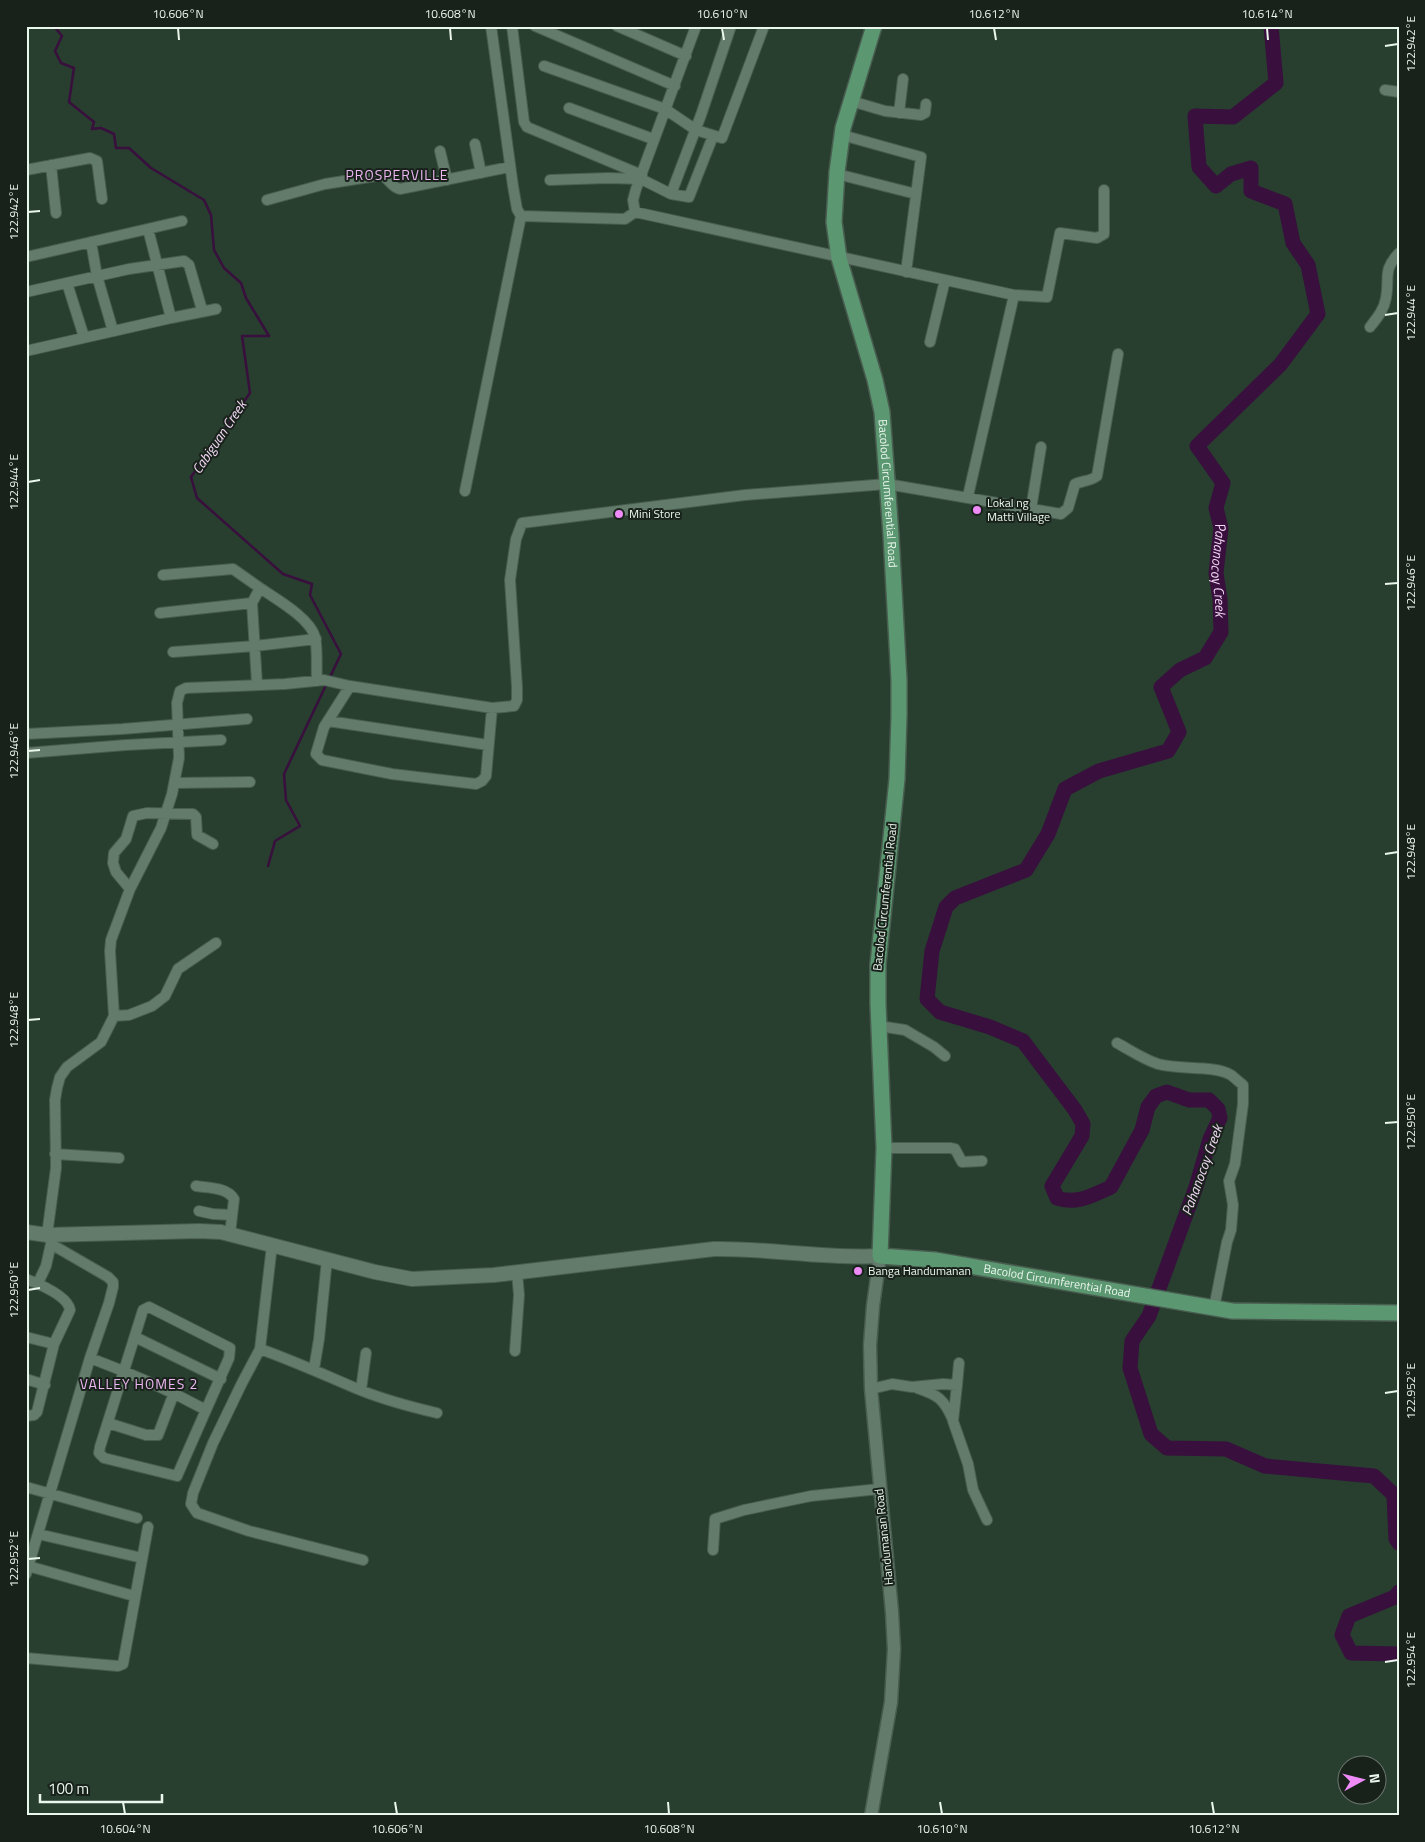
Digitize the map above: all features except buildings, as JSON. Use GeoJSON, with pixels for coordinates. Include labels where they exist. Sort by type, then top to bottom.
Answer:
{"type":"FeatureCollection","features":[{"type":"Feature","properties":{"kind":"main road","name":"Bacolod Circumferential Road"},"geometry":{"type":"LineString","coordinates":[[874,26],[842,135],[834,222],[838,258],[875,380],[882,412],[891,536],[899,716],[897,779],[878,964],[884,1148],[880,1256],[935,1260],[1214,1308],[1259,1312],[1399,1313]]}},
{"type":"Feature","properties":{"kind":"main road"},"geometry":{"type":"LineString","coordinates":[[26,1232],[50,1238],[199,1231],[230,1234],[394,1277],[418,1279],[517,1273],[714,1249],[747,1249],[828,1256],[880,1256]]}},
{"type":"Feature","properties":{"kind":"street"},"geometry":{"type":"LineString","coordinates":[[464,491],[521,216],[517,209],[510,167],[491,26]]}},
{"type":"Feature","properties":{"kind":"street"},"geometry":{"type":"LineString","coordinates":[[512,26],[524,122],[527,127],[613,162],[671,194],[686,197],[690,195],[713,136]]}},
{"type":"Feature","properties":{"kind":"street"},"geometry":{"type":"LineString","coordinates":[[617,26],[686,56]]}},
{"type":"Feature","properties":{"kind":"street"},"geometry":{"type":"LineString","coordinates":[[635,212],[634,200],[653,140],[675,86],[696,26]]}},
{"type":"Feature","properties":{"kind":"street"},"geometry":{"type":"LineString","coordinates":[[671,194],[696,130],[731,26]]}},
{"type":"Feature","properties":{"kind":"street"},"geometry":{"type":"LineString","coordinates":[[544,66],[665,110],[696,130],[722,138],[764,26]]}},
{"type":"Feature","properties":{"kind":"street"},"geometry":{"type":"LineString","coordinates":[[541,27],[675,86]]}},
{"type":"Feature","properties":{"kind":"street"},"geometry":{"type":"LineString","coordinates":[[899,113],[903,79]]}},
{"type":"Feature","properties":{"kind":"street"},"geometry":{"type":"LineString","coordinates":[[1385,90],[1399,92]]}},
{"type":"Feature","properties":{"kind":"street"},"geometry":{"type":"LineString","coordinates":[[851,101],[885,111],[921,115],[925,113],[926,104]]}},
{"type":"Feature","properties":{"kind":"street"},"geometry":{"type":"LineString","coordinates":[[569,108],[653,140]]}},
{"type":"Feature","properties":{"kind":"street"},"geometry":{"type":"LineString","coordinates":[[842,135],[921,157],[906,272]]}},
{"type":"Feature","properties":{"kind":"street"},"geometry":{"type":"LineString","coordinates":[[475,144],[481,173]]}},
{"type":"Feature","properties":{"kind":"street"},"geometry":{"type":"LineString","coordinates":[[440,152],[447,180]]}},
{"type":"Feature","properties":{"kind":"street"},"geometry":{"type":"LineString","coordinates":[[26,170],[90,158],[97,162],[102,200]]}},
{"type":"Feature","properties":{"kind":"street"},"geometry":{"type":"LineString","coordinates":[[608,178],[613,162]]}},
{"type":"Feature","properties":{"kind":"street"},"geometry":{"type":"LineString","coordinates":[[51,165],[56,213]]}},
{"type":"Feature","properties":{"kind":"street"},"geometry":{"type":"LineString","coordinates":[[268,200],[324,184],[382,175],[387,177],[394,187],[400,189],[510,167]]}},
{"type":"Feature","properties":{"kind":"street"},"geometry":{"type":"LineString","coordinates":[[837,174],[916,194]]}},
{"type":"Feature","properties":{"kind":"street"},"geometry":{"type":"LineString","coordinates":[[550,180],[641,177]]}},
{"type":"Feature","properties":{"kind":"street"},"geometry":{"type":"LineString","coordinates":[[521,216],[625,219],[635,212],[838,258],[1014,295],[1047,297],[1060,233],[1097,238],[1104,234],[1104,190]]}},
{"type":"Feature","properties":{"kind":"street"},"geometry":{"type":"LineString","coordinates":[[26,257],[182,221]]}},
{"type":"Feature","properties":{"kind":"street"},"geometry":{"type":"LineString","coordinates":[[148,229],[171,318]]}},
{"type":"Feature","properties":{"kind":"street"},"geometry":{"type":"LineString","coordinates":[[91,242],[97,276],[113,331]]}},
{"type":"Feature","properties":{"kind":"street"},"geometry":{"type":"LineString","coordinates":[[1370,327],[1383,309],[1386,298],[1388,269],[1390,263],[1399,253]]}},
{"type":"Feature","properties":{"kind":"street"},"geometry":{"type":"LineString","coordinates":[[26,292],[129,268],[180,260],[187,263],[202,310]]}},
{"type":"Feature","properties":{"kind":"street"},"geometry":{"type":"LineString","coordinates":[[930,342],[945,280]]}},
{"type":"Feature","properties":{"kind":"street"},"geometry":{"type":"LineString","coordinates":[[67,283],[84,337]]}},
{"type":"Feature","properties":{"kind":"street"},"geometry":{"type":"LineString","coordinates":[[968,496],[1014,295]]}},
{"type":"Feature","properties":{"kind":"street"},"geometry":{"type":"LineString","coordinates":[[26,351],[202,310],[216,309]]}},
{"type":"Feature","properties":{"kind":"street"},"geometry":{"type":"LineString","coordinates":[[38,1283],[46,1266],[50,1238],[56,1168],[55,1100],[60,1077],[67,1067],[101,1042],[114,1016],[111,940],[130,889],[161,828],[175,783],[179,758],[178,694],[183,689],[320,680],[492,708],[514,706],[517,700],[515,634],[510,580],[516,539],[522,524],[727,499],[745,495],[886,484],[968,496],[1061,514],[1068,508],[1075,484],[1094,479],[1098,476],[1118,354]]}},
{"type":"Feature","properties":{"kind":"street"},"geometry":{"type":"LineString","coordinates":[[1031,509],[1041,447]]}},
{"type":"Feature","properties":{"kind":"street"},"geometry":{"type":"LineString","coordinates":[[164,575],[233,569],[312,628],[316,639],[320,680]]}},
{"type":"Feature","properties":{"kind":"street"},"geometry":{"type":"LineString","coordinates":[[257,684],[252,603],[260,588]]}},
{"type":"Feature","properties":{"kind":"street"},"geometry":{"type":"LineString","coordinates":[[160,613],[252,603]]}},
{"type":"Feature","properties":{"kind":"street"},"geometry":{"type":"LineString","coordinates":[[173,652],[316,639]]}},
{"type":"Feature","properties":{"kind":"street"},"geometry":{"type":"LineString","coordinates":[[350,686],[328,721],[316,748],[316,754],[322,760],[392,774],[476,784],[482,781],[486,776],[492,708]]}},
{"type":"Feature","properties":{"kind":"street"},"geometry":{"type":"LineString","coordinates":[[26,734],[247,719]]}},
{"type":"Feature","properties":{"kind":"street"},"geometry":{"type":"LineString","coordinates":[[328,721],[488,745]]}},
{"type":"Feature","properties":{"kind":"street"},"geometry":{"type":"LineString","coordinates":[[26,753],[221,740]]}},
{"type":"Feature","properties":{"kind":"street"},"geometry":{"type":"LineString","coordinates":[[175,783],[250,782]]}},
{"type":"Feature","properties":{"kind":"street"},"geometry":{"type":"LineString","coordinates":[[130,889],[116,872],[113,863],[114,853],[126,839],[133,816],[147,813],[196,815],[197,835],[212,844]]}},
{"type":"Feature","properties":{"kind":"street"},"geometry":{"type":"LineString","coordinates":[[114,1016],[129,1015],[152,1006],[165,996],[178,969],[216,943]]}},
{"type":"Feature","properties":{"kind":"street"},"geometry":{"type":"LineString","coordinates":[[879,1026],[905,1030],[934,1047],[945,1056]]}},
{"type":"Feature","properties":{"kind":"street"},"geometry":{"type":"LineString","coordinates":[[1117,1043],[1158,1064],[1230,1074],[1243,1086],[1243,1104],[1236,1156],[1229,1181],[1233,1205],[1231,1230],[1214,1308]]}},
{"type":"Feature","properties":{"kind":"street"},"geometry":{"type":"LineString","coordinates":[[884,1148],[950,1148],[955,1150],[962,1162],[982,1161]]}},
{"type":"Feature","properties":{"kind":"street"},"geometry":{"type":"LineString","coordinates":[[55,1154],[118,1158]]}},
{"type":"Feature","properties":{"kind":"street"},"geometry":{"type":"LineString","coordinates":[[196,1186],[212,1188],[228,1192],[232,1195],[234,1199],[230,1234]]}},
{"type":"Feature","properties":{"kind":"street"},"geometry":{"type":"LineString","coordinates":[[200,1211],[232,1215]]}},
{"type":"Feature","properties":{"kind":"street"},"geometry":{"type":"LineString","coordinates":[[50,1238],[113,1282],[109,1303],[90,1358],[27,1570],[134,1596]]}},
{"type":"Feature","properties":{"kind":"street"},"geometry":{"type":"LineString","coordinates":[[272,1245],[266,1311],[260,1349],[213,1443],[193,1493],[191,1500],[193,1509],[197,1513],[249,1531],[363,1560]]}},
{"type":"Feature","properties":{"kind":"street","name":"Handumanan Road"},"geometry":{"type":"LineString","coordinates":[[872,1816],[891,1702],[894,1667],[892,1612],[871,1389],[870,1345],[872,1312],[880,1256]]}},
{"type":"Feature","properties":{"kind":"street"},"geometry":{"type":"LineString","coordinates":[[314,1370],[319,1338],[326,1259]]}},
{"type":"Feature","properties":{"kind":"street"},"geometry":{"type":"LineString","coordinates":[[515,1351],[519,1295],[517,1273]]}},
{"type":"Feature","properties":{"kind":"street"},"geometry":{"type":"LineString","coordinates":[[26,1279],[38,1283],[67,1301],[70,1310],[54,1344],[45,1384],[36,1412],[34,1415],[26,1416]]}},
{"type":"Feature","properties":{"kind":"street"},"geometry":{"type":"LineString","coordinates":[[149,1308],[230,1348],[230,1358],[177,1476],[104,1458],[99,1453],[124,1370],[143,1310],[149,1308]]}},
{"type":"Feature","properties":{"kind":"street"},"geometry":{"type":"LineString","coordinates":[[26,1337],[54,1344]]}},
{"type":"Feature","properties":{"kind":"street"},"geometry":{"type":"LineString","coordinates":[[135,1337],[220,1379]]}},
{"type":"Feature","properties":{"kind":"street"},"geometry":{"type":"LineString","coordinates":[[260,1349],[361,1390],[403,1405],[437,1413]]}},
{"type":"Feature","properties":{"kind":"street"},"geometry":{"type":"LineString","coordinates":[[361,1390],[366,1352]]}},
{"type":"Feature","properties":{"kind":"street"},"geometry":{"type":"LineString","coordinates":[[90,1358],[124,1370],[206,1410]]}},
{"type":"Feature","properties":{"kind":"street"},"geometry":{"type":"LineString","coordinates":[[953,1421],[959,1363]]}},
{"type":"Feature","properties":{"kind":"street"},"geometry":{"type":"LineString","coordinates":[[26,1379],[45,1384]]}},
{"type":"Feature","properties":{"kind":"street"},"geometry":{"type":"LineString","coordinates":[[871,1389],[892,1384],[912,1387],[933,1393],[943,1402],[953,1421],[968,1464],[973,1490],[987,1520]]}},
{"type":"Feature","properties":{"kind":"street"},"geometry":{"type":"LineString","coordinates":[[912,1387],[943,1384],[957,1385]]}},
{"type":"Feature","properties":{"kind":"street"},"geometry":{"type":"LineString","coordinates":[[108,1423],[146,1435],[158,1435],[174,1393]]}},
{"type":"Feature","properties":{"kind":"street"},"geometry":{"type":"LineString","coordinates":[[26,1487],[137,1518]]}},
{"type":"Feature","properties":{"kind":"street"},"geometry":{"type":"LineString","coordinates":[[713,1550],[716,1519],[744,1510],[811,1496],[879,1489]]}},
{"type":"Feature","properties":{"kind":"street"},"geometry":{"type":"LineString","coordinates":[[26,1658],[122,1665],[148,1527]]}},
{"type":"Feature","properties":{"kind":"street"},"geometry":{"type":"LineString","coordinates":[[38,1534],[142,1558]]}},
{"type":"Feature","properties":{"kind":"waterway","name":"Cabiguan Creek"},"geometry":{"type":"LineString","coordinates":[[54,26],[62,36],[55,51],[61,63],[74,68],[69,102],[94,122],[92,129],[101,128],[114,134],[116,148],[129,148],[151,168],[204,200],[211,215],[214,250],[224,268],[241,283],[246,298],[269,336],[242,336],[250,393],[191,477],[197,498],[283,574],[312,584],[310,595],[341,654],[330,677]]}},
{"type":"Feature","properties":{"kind":"waterway","name":"Pahanocoy Creek"},"geometry":{"type":"LineString","coordinates":[[1271,26],[1276,83],[1233,117],[1195,116],[1199,167],[1216,186],[1231,174],[1251,168],[1251,191],[1285,204],[1293,243],[1308,265],[1318,314],[1280,365],[1197,446],[1223,483],[1216,508],[1221,528],[1216,573],[1220,599],[1221,632],[1205,658],[1180,670],[1161,687],[1179,732],[1168,751],[1099,771],[1065,789],[1048,834],[1026,870],[955,898],[946,907],[932,951],[927,999],[940,1012],[990,1027],[1023,1041],[1075,1110],[1083,1124],[1082,1136],[1052,1186],[1057,1198],[1078,1200],[1111,1187],[1142,1130],[1148,1107],[1156,1096],[1167,1092],[1189,1100],[1209,1100],[1218,1109],[1220,1118],[1210,1139],[1196,1187],[1149,1316],[1132,1341],[1130,1368],[1151,1434],[1167,1448],[1226,1449],[1265,1466],[1374,1476],[1394,1495],[1396,1539],[1399,1543]]}},
{"type":"Feature","properties":{"kind":"waterway","name":"Cabiguan Creek"},"geometry":{"type":"LineString","coordinates":[[268,866],[275,841],[300,826],[286,800],[284,774],[326,685]]}},
{"type":"Feature","properties":{"kind":"waterway","name":"Pahanocoy Creek"},"geometry":{"type":"LineString","coordinates":[[1399,1592],[1395,1597],[1349,1616],[1342,1635],[1351,1653],[1399,1654]]}},
{"type":"Feature","properties":{"kind":"place","name":"Lokal ng Matti Village"},"geometry":{"type":"Point","coordinates":[977,510]}},
{"type":"Feature","properties":{"kind":"place","name":"Mini Store"},"geometry":{"type":"Point","coordinates":[619,514]}},
{"type":"Feature","properties":{"kind":"place","name":"Banga Handumanan"},"geometry":{"type":"Point","coordinates":[858,1271]}},
{"type":"Feature","properties":{"kind":"district","name":"PROSPERVILLE"},"geometry":{"type":"Point","coordinates":[397,175]}},
{"type":"Feature","properties":{"kind":"district","name":"VALLEY HOMES 2"},"geometry":{"type":"Point","coordinates":[139,1384]}}]}
